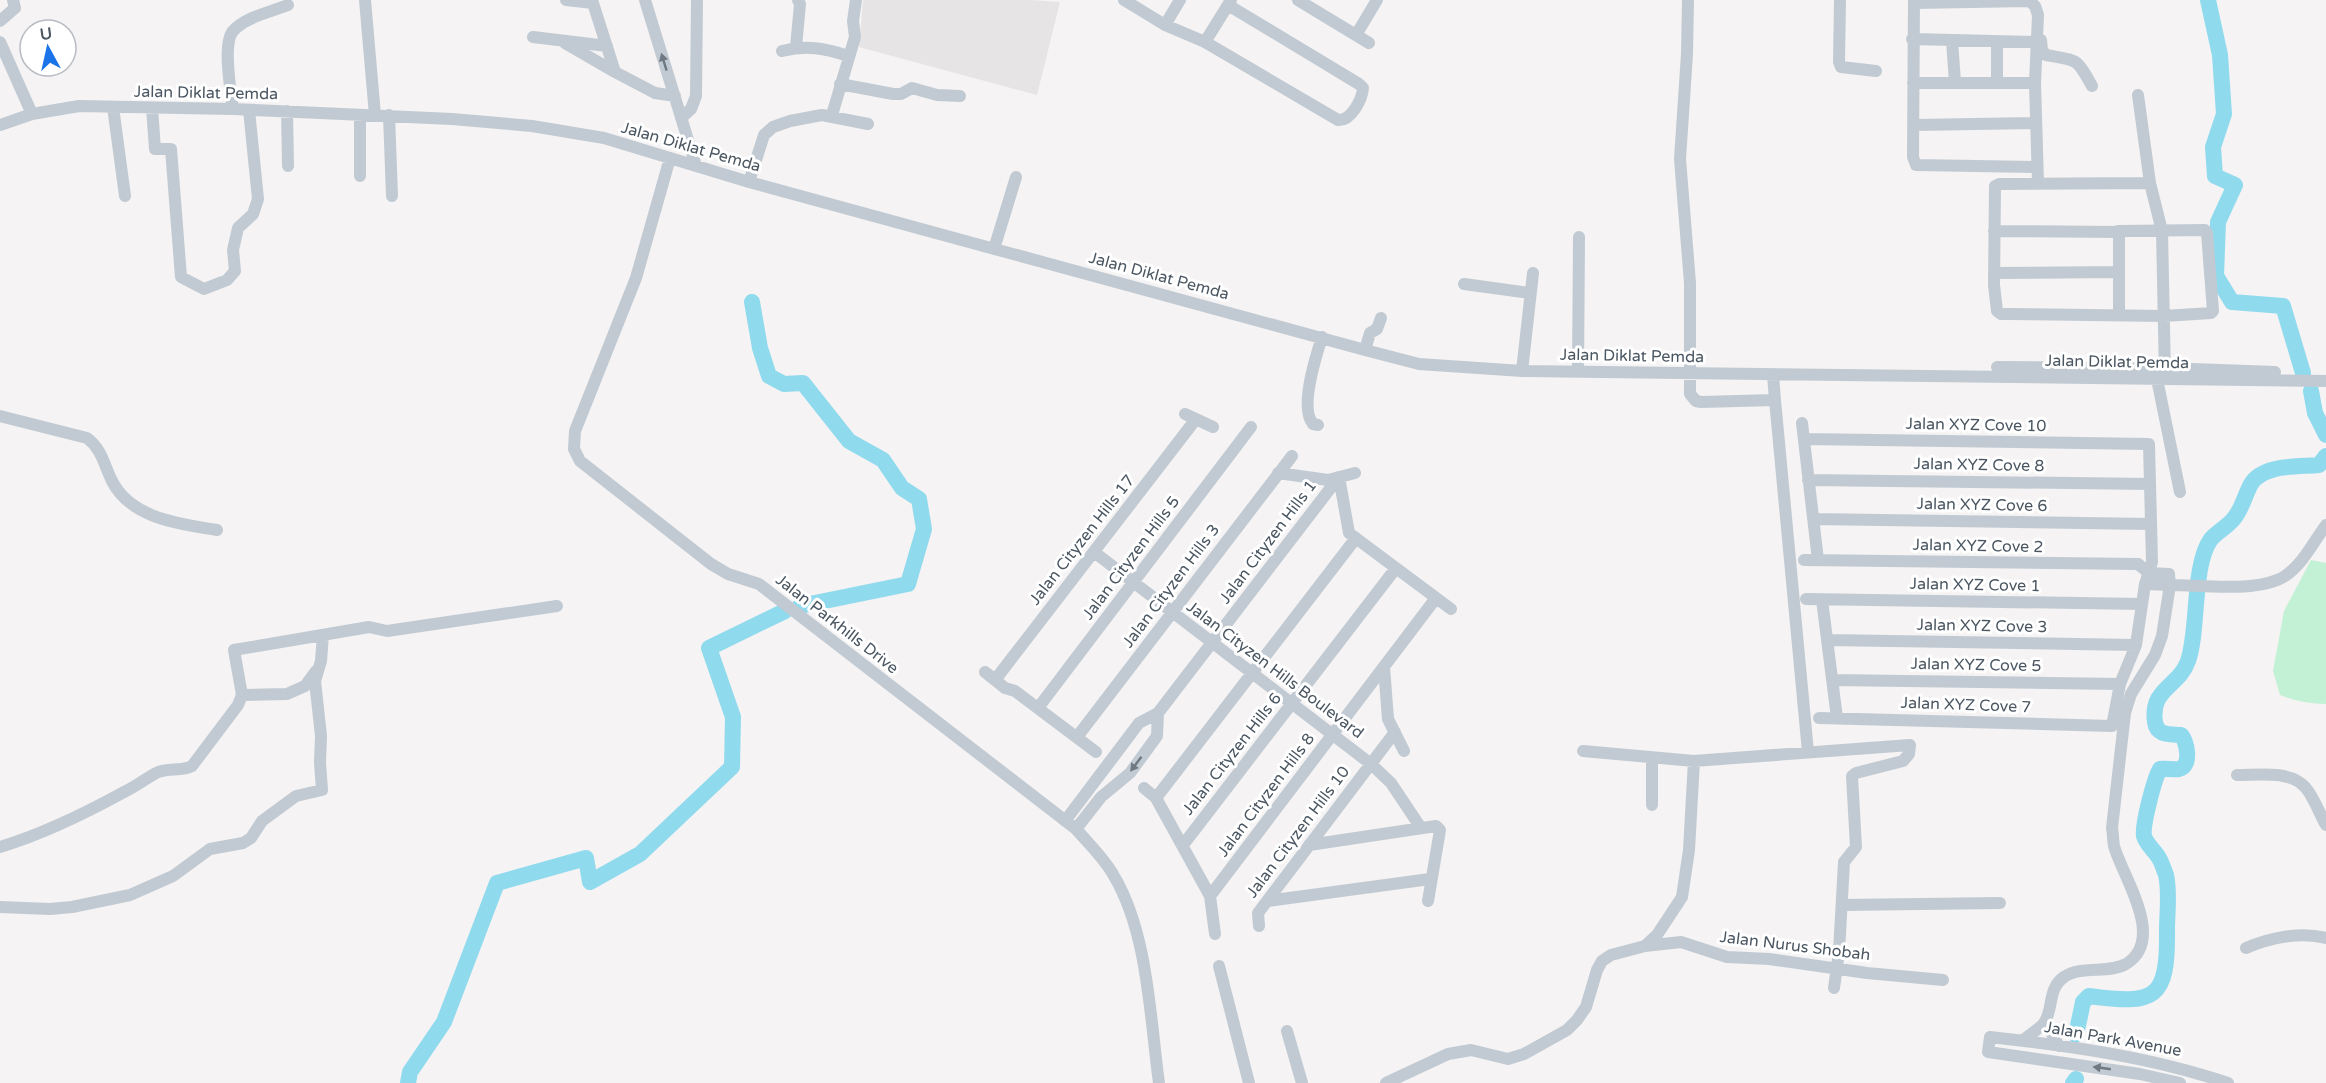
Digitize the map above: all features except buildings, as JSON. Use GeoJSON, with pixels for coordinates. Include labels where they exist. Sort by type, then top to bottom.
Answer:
{"type":"FeatureCollection","features":[{"type":"Feature","properties":{"kind":"street"},"geometry":{"type":"LineString","coordinates":[[0,21],[14,10],[16,5],[13,0]]}},
{"type":"Feature","properties":{"kind":"street"},"geometry":{"type":"LineString","coordinates":[[365,0],[375,115]]}},
{"type":"Feature","properties":{"kind":"street"},"geometry":{"type":"LineString","coordinates":[[566,0],[592,2],[615,72]]}},
{"type":"Feature","properties":{"kind":"street"},"geometry":{"type":"LineString","coordinates":[[645,0],[696,166]]}},
{"type":"Feature","properties":{"kind":"street"},"geometry":{"type":"LineString","coordinates":[[681,118],[691,109],[696,96],[697,0]]}},
{"type":"Feature","properties":{"kind":"street"},"geometry":{"type":"LineString","coordinates":[[796,47],[800,4],[798,0]]}},
{"type":"Feature","properties":{"kind":"street"},"geometry":{"type":"LineString","coordinates":[[832,115],[855,37],[853,21],[856,0]]}},
{"type":"Feature","properties":{"kind":"street"},"geometry":{"type":"LineString","coordinates":[[1124,0],[1165,25],[1205,42],[1338,120],[1344,121],[1349,118],[1363,94],[1363,88],[1359,84],[1229,3],[1205,42]]}},
{"type":"Feature","properties":{"kind":"street"},"geometry":{"type":"LineString","coordinates":[[1165,25],[1180,0]]}},
{"type":"Feature","properties":{"kind":"street"},"geometry":{"type":"LineString","coordinates":[[1298,0],[1369,43]]}},
{"type":"Feature","properties":{"kind":"street"},"geometry":{"type":"LineString","coordinates":[[1356,35],[1377,0]]}},
{"type":"Feature","properties":{"kind":"street"},"geometry":{"type":"LineString","coordinates":[[1688,0],[1680,159],[1690,283],[1690,394],[1696,401],[1775,400]]}},
{"type":"Feature","properties":{"kind":"street"},"geometry":{"type":"LineString","coordinates":[[1840,0],[1839,62],[1841,67],[1876,71]]}},
{"type":"Feature","properties":{"kind":"street"},"geometry":{"type":"LineString","coordinates":[[2044,0],[2042,50],[2046,55],[2073,59],[2080,64],[2092,86]]}},
{"type":"Feature","properties":{"kind":"street"},"geometry":{"type":"LineString","coordinates":[[2037,167],[1916,165],[1913,157],[1912,83],[1914,1],[2029,1],[2035,6],[2038,15],[2035,84],[2038,183]]}},
{"type":"Feature","properties":{"kind":"street"},"geometry":{"type":"LineString","coordinates":[[233,109],[227,45],[233,31],[245,22],[288,5]]}},
{"type":"Feature","properties":{"kind":"street"},"geometry":{"type":"LineString","coordinates":[[533,37],[607,46]]}},
{"type":"Feature","properties":{"kind":"street"},"geometry":{"type":"LineString","coordinates":[[1912,39],[2037,42]]}},
{"type":"Feature","properties":{"kind":"street"},"geometry":{"type":"LineString","coordinates":[[558,40],[655,93],[675,96]]}},
{"type":"Feature","properties":{"kind":"street"},"geometry":{"type":"LineString","coordinates":[[1952,41],[1955,82]]}},
{"type":"Feature","properties":{"kind":"street"},"geometry":{"type":"LineString","coordinates":[[0,42],[32,114]]}},
{"type":"Feature","properties":{"kind":"street"},"geometry":{"type":"LineString","coordinates":[[1996,42],[1997,83]]}},
{"type":"Feature","properties":{"kind":"street"},"geometry":{"type":"LineString","coordinates":[[782,51],[796,47],[828,49],[848,56]]}},
{"type":"Feature","properties":{"kind":"street"},"geometry":{"type":"LineString","coordinates":[[1912,83],[2035,84]]}},
{"type":"Feature","properties":{"kind":"street"},"geometry":{"type":"LineString","coordinates":[[840,84],[893,94],[901,94],[912,88],[937,95],[960,96]]}},
{"type":"Feature","properties":{"kind":"street"},"geometry":{"type":"LineString","coordinates":[[2138,94],[2150,183],[2163,231],[2163,375],[2180,492]]}},
{"type":"Feature","properties":{"kind":"street","name":"Jalan Diklat Pemda"},"geometry":{"type":"LineString","coordinates":[[0,125],[32,114],[79,106],[389,115],[492,121],[546,127],[604,138],[749,182],[1419,363],[1522,371],[1773,375],[2051,372],[2222,375],[2326,381]]}},
{"type":"Feature","properties":{"kind":"street"},"geometry":{"type":"LineString","coordinates":[[113,107],[125,196]]}},
{"type":"Feature","properties":{"kind":"street"},"geometry":{"type":"LineString","coordinates":[[152,108],[155,149],[171,149],[181,277],[204,289],[227,280],[235,271],[234,250],[238,228],[253,214],[258,200],[249,110]]}},
{"type":"Feature","properties":{"kind":"street"},"geometry":{"type":"LineString","coordinates":[[287,111],[288,166]]}},
{"type":"Feature","properties":{"kind":"street"},"geometry":{"type":"LineString","coordinates":[[360,115],[360,176]]}},
{"type":"Feature","properties":{"kind":"street"},"geometry":{"type":"LineString","coordinates":[[389,115],[392,196]]}},
{"type":"Feature","properties":{"kind":"street"},"geometry":{"type":"LineString","coordinates":[[749,182],[764,135],[768,130],[790,121],[822,115],[832,115],[868,124]]}},
{"type":"Feature","properties":{"kind":"street"},"geometry":{"type":"LineString","coordinates":[[1914,125],[2036,123]]}},
{"type":"Feature","properties":{"kind":"street","name":"Jalan Parkhills Drive"},"geometry":{"type":"LineString","coordinates":[[670,158],[636,278],[575,431],[574,448],[580,461],[711,564],[728,574],[759,584],[1076,829],[1114,874],[1130,907],[1142,952],[1159,1083]]}},
{"type":"Feature","properties":{"kind":"street"},"geometry":{"type":"LineString","coordinates":[[1994,231],[2205,230],[2208,232],[2213,310],[2208,314],[2164,316],[2001,314],[1995,307],[1994,231],[1995,167]]}},
{"type":"Feature","properties":{"kind":"street"},"geometry":{"type":"LineString","coordinates":[[994,249],[1016,177]]}},
{"type":"Feature","properties":{"kind":"street"},"geometry":{"type":"LineString","coordinates":[[1995,186],[2038,183],[2150,183]]}},
{"type":"Feature","properties":{"kind":"street"},"geometry":{"type":"LineString","coordinates":[[2118,231],[2120,236],[2119,315]]}},
{"type":"Feature","properties":{"kind":"street"},"geometry":{"type":"LineString","coordinates":[[1578,372],[1579,237]]}},
{"type":"Feature","properties":{"kind":"street"},"geometry":{"type":"LineString","coordinates":[[1995,273],[2119,272]]}},
{"type":"Feature","properties":{"kind":"street"},"geometry":{"type":"LineString","coordinates":[[1522,371],[1533,273]]}},
{"type":"Feature","properties":{"kind":"street"},"geometry":{"type":"LineString","coordinates":[[1464,284],[1530,294]]}},
{"type":"Feature","properties":{"kind":"street"},"geometry":{"type":"LineString","coordinates":[[1365,350],[1370,333],[1377,329],[1381,318]]}},
{"type":"Feature","properties":{"kind":"street"},"geometry":{"type":"LineString","coordinates":[[1318,425],[1313,424],[1309,418],[1308,400],[1312,372],[1322,337]]}},
{"type":"Feature","properties":{"kind":"street"},"geometry":{"type":"LineString","coordinates":[[1997,367],[2051,372]]}},
{"type":"Feature","properties":{"kind":"street"},"geometry":{"type":"LineString","coordinates":[[2222,375],[2286,373]]}},
{"type":"Feature","properties":{"kind":"street"},"geometry":{"type":"LineString","coordinates":[[1773,375],[1808,752]]}},
{"type":"Feature","properties":{"kind":"street"},"geometry":{"type":"LineString","coordinates":[[0,416],[87,438],[100,451],[112,481],[120,493],[131,503],[160,518],[218,530]]}},
{"type":"Feature","properties":{"kind":"street","name":"Jalan Cityzen Hills 17"},"geometry":{"type":"LineString","coordinates":[[995,680],[1094,552],[1190,417],[1213,427]]}},
{"type":"Feature","properties":{"kind":"street"},"geometry":{"type":"LineString","coordinates":[[1802,423],[1818,560]]}},
{"type":"Feature","properties":{"kind":"street","name":"Jalan Cityzen Hills 5"},"geometry":{"type":"LineString","coordinates":[[1038,708],[1251,427]]}},
{"type":"Feature","properties":{"kind":"street","name":"Jalan XYZ Cove 10"},"geometry":{"type":"LineString","coordinates":[[1804,439],[2149,444],[2150,484]]}},
{"type":"Feature","properties":{"kind":"street","name":"Jalan Cityzen Hills 3"},"geometry":{"type":"LineString","coordinates":[[1077,737],[1292,456]]}},
{"type":"Feature","properties":{"kind":"street"},"geometry":{"type":"LineString","coordinates":[[1278,473],[1328,480],[1355,472]]}},
{"type":"Feature","properties":{"kind":"street"},"geometry":{"type":"LineString","coordinates":[[1339,477],[1349,533],[1451,609]]}},
{"type":"Feature","properties":{"kind":"street","name":"Jalan Cityzen Hills 1"},"geometry":{"type":"LineString","coordinates":[[1158,713],[1339,477]]}},
{"type":"Feature","properties":{"kind":"street","name":"Jalan XYZ Cove 8"},"geometry":{"type":"LineString","coordinates":[[1808,480],[2150,484]]}},
{"type":"Feature","properties":{"kind":"street"},"geometry":{"type":"LineString","coordinates":[[2120,684],[2136,645],[2142,604],[2152,562],[2150,484]]}},
{"type":"Feature","properties":{"kind":"street","name":"Jalan XYZ Cove 6"},"geometry":{"type":"LineString","coordinates":[[1813,519],[2151,524]]}},
{"type":"Feature","properties":{"kind":"street"},"geometry":{"type":"LineString","coordinates":[[2023,1041],[2045,1022],[2053,989],[2062,978],[2073,973],[2123,966],[2134,959],[2140,949],[2141,911],[2114,846],[2112,828],[2125,713],[2131,694],[2155,655],[2162,636],[2170,585],[2246,586],[2285,576],[2299,563],[2326,525]]}},
{"type":"Feature","properties":{"kind":"street"},"geometry":{"type":"LineString","coordinates":[[1156,798],[1356,538]]}},
{"type":"Feature","properties":{"kind":"street","name":"Jalan Cityzen Hills Boulevard"},"geometry":{"type":"LineString","coordinates":[[1094,552],[1371,764],[1391,783],[1421,828]]}},
{"type":"Feature","properties":{"kind":"street","name":"Jalan XYZ Cove 2"},"geometry":{"type":"LineString","coordinates":[[1804,560],[2138,564],[2147,579],[2169,573],[2170,585]]}},
{"type":"Feature","properties":{"kind":"street","name":"Jalan Cityzen Hills 6"},"geometry":{"type":"LineString","coordinates":[[1183,845],[1396,568]]}},
{"type":"Feature","properties":{"kind":"street","name":"Jalan Cityzen Hills 8"},"geometry":{"type":"LineString","coordinates":[[1210,896],[1436,598]]}},
{"type":"Feature","properties":{"kind":"street","name":"Jalan XYZ Cove 1"},"geometry":{"type":"LineString","coordinates":[[1806,600],[2142,604]]}},
{"type":"Feature","properties":{"kind":"street"},"geometry":{"type":"LineString","coordinates":[[1822,600],[1837,718]]}},
{"type":"Feature","properties":{"kind":"street"},"geometry":{"type":"LineString","coordinates":[[0,847],[32,837],[108,801],[156,773],[190,768],[238,705],[242,695],[234,650],[369,627],[387,631],[557,606]]}},
{"type":"Feature","properties":{"kind":"street"},"geometry":{"type":"LineString","coordinates":[[0,907],[50,909],[72,907],[130,895],[173,876],[210,849],[243,843],[250,838],[262,821],[296,796],[322,790],[321,736],[315,681],[319,669],[323,635]]}},
{"type":"Feature","properties":{"kind":"street","name":"Jalan XYZ Cove 3"},"geometry":{"type":"LineString","coordinates":[[1827,640],[2136,645]]}},
{"type":"Feature","properties":{"kind":"street"},"geometry":{"type":"LineString","coordinates":[[1384,667],[1389,719],[1404,751]]}},
{"type":"Feature","properties":{"kind":"street"},"geometry":{"type":"LineString","coordinates":[[242,695],[287,694],[305,686],[319,669]]}},
{"type":"Feature","properties":{"kind":"street"},"geometry":{"type":"LineString","coordinates":[[985,672],[1005,688],[1015,690],[1096,752]]}},
{"type":"Feature","properties":{"kind":"street","name":"Jalan XYZ Cove 5"},"geometry":{"type":"LineString","coordinates":[[1832,680],[2120,684]]}},
{"type":"Feature","properties":{"kind":"street","name":"Jalan XYZ Cove 7"},"geometry":{"type":"LineString","coordinates":[[1819,718],[2112,726],[2120,684]]}},
{"type":"Feature","properties":{"kind":"street"},"geometry":{"type":"LineString","coordinates":[[1065,821],[1139,723],[1158,713]]}},
{"type":"Feature","properties":{"kind":"street"},"geometry":{"type":"LineString","coordinates":[[1076,829],[1101,797],[1130,773],[1157,736],[1158,713]]}},
{"type":"Feature","properties":{"kind":"street","name":"Jalan Cityzen Hills 10"},"geometry":{"type":"LineString","coordinates":[[1259,926],[1258,913],[1395,732]]}},
{"type":"Feature","properties":{"kind":"street"},"geometry":{"type":"LineString","coordinates":[[1583,750],[1694,761],[1910,745],[1909,754],[1903,761],[1852,776],[1856,847],[1845,860],[1834,988]]}},
{"type":"Feature","properties":{"kind":"street"},"geometry":{"type":"LineString","coordinates":[[1652,758],[1652,806]]}},
{"type":"Feature","properties":{"kind":"street"},"geometry":{"type":"LineString","coordinates":[[1645,946],[1657,935],[1682,897],[1689,850],[1694,761]]}},
{"type":"Feature","properties":{"kind":"street"},"geometry":{"type":"LineString","coordinates":[[2237,775],[2278,776],[2296,780],[2308,791],[2326,825]]}},
{"type":"Feature","properties":{"kind":"street"},"geometry":{"type":"LineString","coordinates":[[1144,788],[1156,798],[1210,896],[1215,934]]}},
{"type":"Feature","properties":{"kind":"street"},"geometry":{"type":"LineString","coordinates":[[1309,845],[1436,826],[1440,830],[1428,901]]}},
{"type":"Feature","properties":{"kind":"street"},"geometry":{"type":"LineString","coordinates":[[1267,901],[1430,879]]}},
{"type":"Feature","properties":{"kind":"street"},"geometry":{"type":"LineString","coordinates":[[1842,905],[2000,903]]}},
{"type":"Feature","properties":{"kind":"street"},"geometry":{"type":"LineString","coordinates":[[2246,948],[2272,939],[2316,935],[2326,938]]}},
{"type":"Feature","properties":{"kind":"street","name":"Jalan Nurus Shobah"},"geometry":{"type":"LineString","coordinates":[[1386,1083],[1448,1054],[1471,1050],[1508,1059],[1524,1054],[1567,1030],[1577,1020],[1586,1007],[1602,960],[1611,955],[1645,946],[1681,942],[1720,956],[1769,959],[1943,980]]}},
{"type":"Feature","properties":{"kind":"street"},"geometry":{"type":"LineString","coordinates":[[1219,966],[1249,1083]]}},
{"type":"Feature","properties":{"kind":"street"},"geometry":{"type":"LineString","coordinates":[[2045,1022],[2059,1046]]}},
{"type":"Feature","properties":{"kind":"street"},"geometry":{"type":"LineString","coordinates":[[1287,1031],[1302,1083]]}},
{"type":"Feature","properties":{"kind":"street","name":"Jalan Park Avenue"},"geometry":{"type":"LineString","coordinates":[[2180,1083],[2140,1074],[1988,1052],[1990,1036],[2143,1059],[2228,1083]]}},
{"type":"Feature","properties":{"kind":"shaded area"},"geometry":{"type":"Polygon","coordinates":[[[863,0],[1060,2],[1037,95],[859,47],[863,0]]]}},
{"type":"Feature","properties":{"kind":"green space"},"geometry":{"type":"Polygon","coordinates":[[[2311,560],[2326,563],[2326,704],[2303,702],[2280,695],[2273,671],[2284,611],[2311,560]]]}},
{"type":"Feature","properties":{"kind":"waterway"},"geometry":{"type":"LineString","coordinates":[[2208,0],[2220,55],[2224,114],[2213,147],[2215,176],[2235,185],[2218,222],[2216,276],[2232,302],[2283,306],[2303,373]]}},
{"type":"Feature","properties":{"kind":"waterway"},"geometry":{"type":"LineString","coordinates":[[752,302],[760,348],[769,376],[784,384],[803,383],[849,441],[883,460],[902,488],[919,499],[924,529],[908,584],[800,606]]}},
{"type":"Feature","properties":{"kind":"waterway"},"geometry":{"type":"LineString","coordinates":[[2311,391],[2315,413],[2326,435]]}},
{"type":"Feature","properties":{"kind":"waterway"},"geometry":{"type":"LineString","coordinates":[[2076,1035],[2083,1002],[2089,996],[2111,999],[2143,998],[2153,993],[2160,984],[2165,971],[2168,895],[2166,875],[2157,855],[2147,842],[2144,831],[2149,802],[2160,769],[2183,767],[2187,753],[2181,735],[2158,730],[2155,711],[2161,695],[2184,670],[2188,661],[2194,633],[2198,581],[2205,550],[2211,539],[2235,517],[2251,484],[2257,478],[2272,470],[2319,465],[2326,456]]}},
{"type":"Feature","properties":{"kind":"waterway"},"geometry":{"type":"LineString","coordinates":[[408,1083],[410,1072],[444,1022],[497,883],[586,858],[590,882],[640,854],[732,767],[733,717],[709,648],[785,611]]}},
{"type":"Feature","properties":{"kind":"waterway"},"geometry":{"type":"LineString","coordinates":[[2073,1083],[2076,1079]]}}]}
